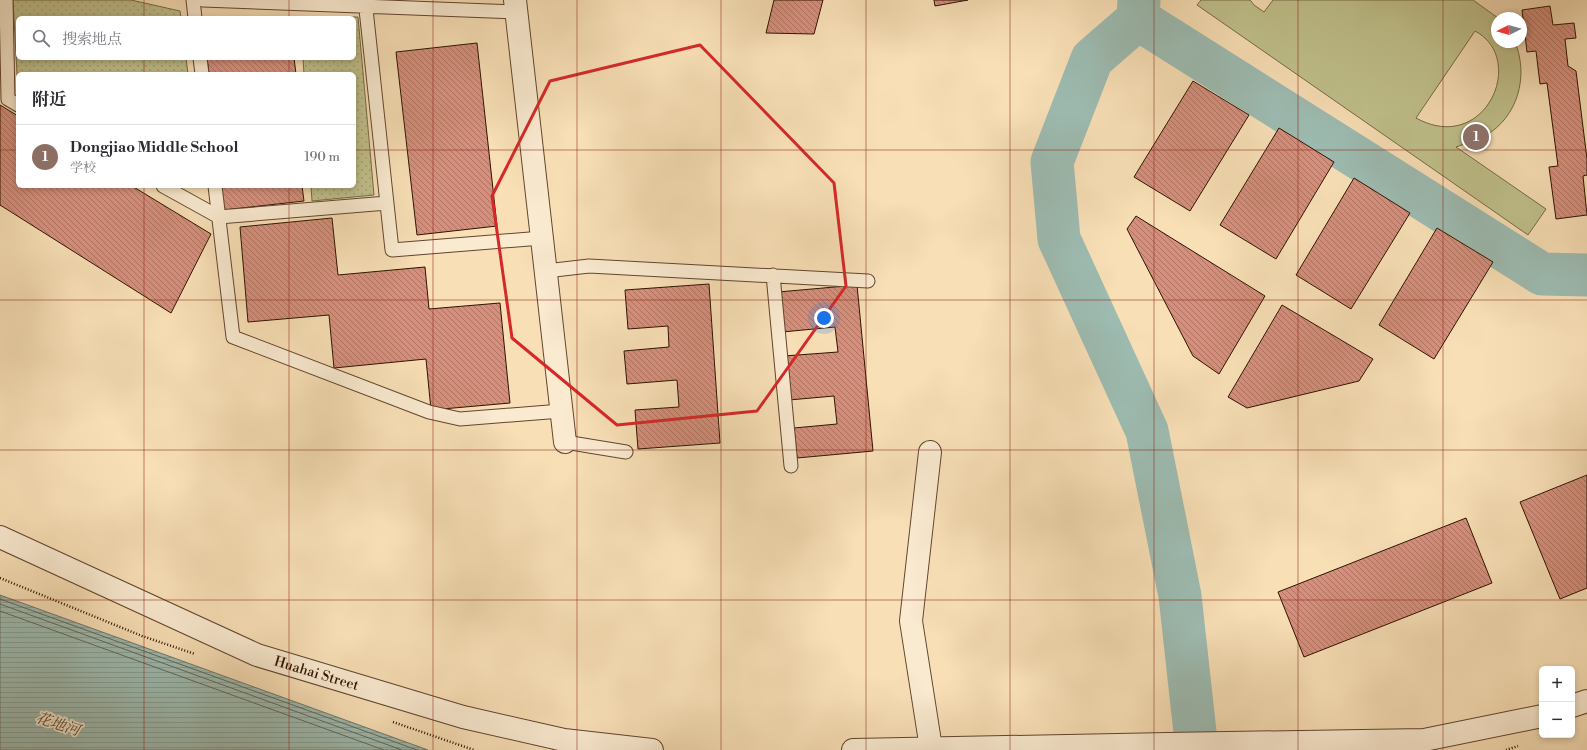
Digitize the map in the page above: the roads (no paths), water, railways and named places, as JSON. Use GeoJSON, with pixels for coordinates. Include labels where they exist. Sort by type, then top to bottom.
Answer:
{"type":"FeatureCollection","features":[{"type":"Feature","properties":{"kind":"street"},"geometry":{"type":"LineString","coordinates":[[516,6],[565,442]]}},
{"type":"Feature","properties":{"kind":"street"},"geometry":{"type":"LineString","coordinates":[[930,452],[911,621],[931,748]]}},
{"type":"Feature","properties":{"kind":"street","name":"Huahai Street"},"geometry":{"type":"LineString","coordinates":[[0,537],[257,655],[463,717],[564,740],[652,750]]}},
{"type":"Feature","properties":{"kind":"street"},"geometry":{"type":"LineString","coordinates":[[1575,705],[1587,701]]}},
{"type":"Feature","properties":{"kind":"street"},"geometry":{"type":"LineString","coordinates":[[853,750],[1230,742],[1424,740],[1539,717]]}},
{"type":"Feature","properties":{"kind":"lane"},"geometry":{"type":"LineString","coordinates":[[6,0],[8,99],[16,103]]}},
{"type":"Feature","properties":{"kind":"lane"},"geometry":{"type":"LineString","coordinates":[[193,0],[195,16]]}},
{"type":"Feature","properties":{"kind":"lane"},"geometry":{"type":"LineString","coordinates":[[203,0],[516,6]]}},
{"type":"Feature","properties":{"kind":"lane"},"geometry":{"type":"LineString","coordinates":[[366,3],[392,250],[542,238]]}},
{"type":"Feature","properties":{"kind":"lane"},"geometry":{"type":"LineString","coordinates":[[200,60],[202,72]]}},
{"type":"Feature","properties":{"kind":"lane"},"geometry":{"type":"LineString","coordinates":[[167,188],[219,217],[387,203]]}},
{"type":"Feature","properties":{"kind":"lane"},"geometry":{"type":"LineString","coordinates":[[215,188],[233,337],[429,412],[460,419],[562,411]]}},
{"type":"Feature","properties":{"kind":"lane"},"geometry":{"type":"LineString","coordinates":[[546,271],[589,266],[868,281]]}},
{"type":"Feature","properties":{"kind":"lane"},"geometry":{"type":"LineString","coordinates":[[773,275],[790,466]]}},
{"type":"Feature","properties":{"kind":"lane"},"geometry":{"type":"LineString","coordinates":[[565,442],[626,452]]}},
{"type":"Feature","properties":{"kind":"water","name":"花地河"},"geometry":{"type":"Polygon","coordinates":[[[0,595],[428,750],[0,750],[0,595]]]}},
{"type":"Feature","properties":{"kind":"waterway"},"geometry":{"type":"LineString","coordinates":[[1139,0],[1138,19],[1092,59],[1052,162],[1059,239],[1147,431],[1180,596],[1197,750]]}},
{"type":"Feature","properties":{"kind":"waterway"},"geometry":{"type":"LineString","coordinates":[[1138,19],[1542,274],[1587,275]]}},
{"type":"Feature","properties":{"kind":"place","name":"Dongjiao Middle School"},"geometry":{"type":"Point","coordinates":[1476,137]}}]}
